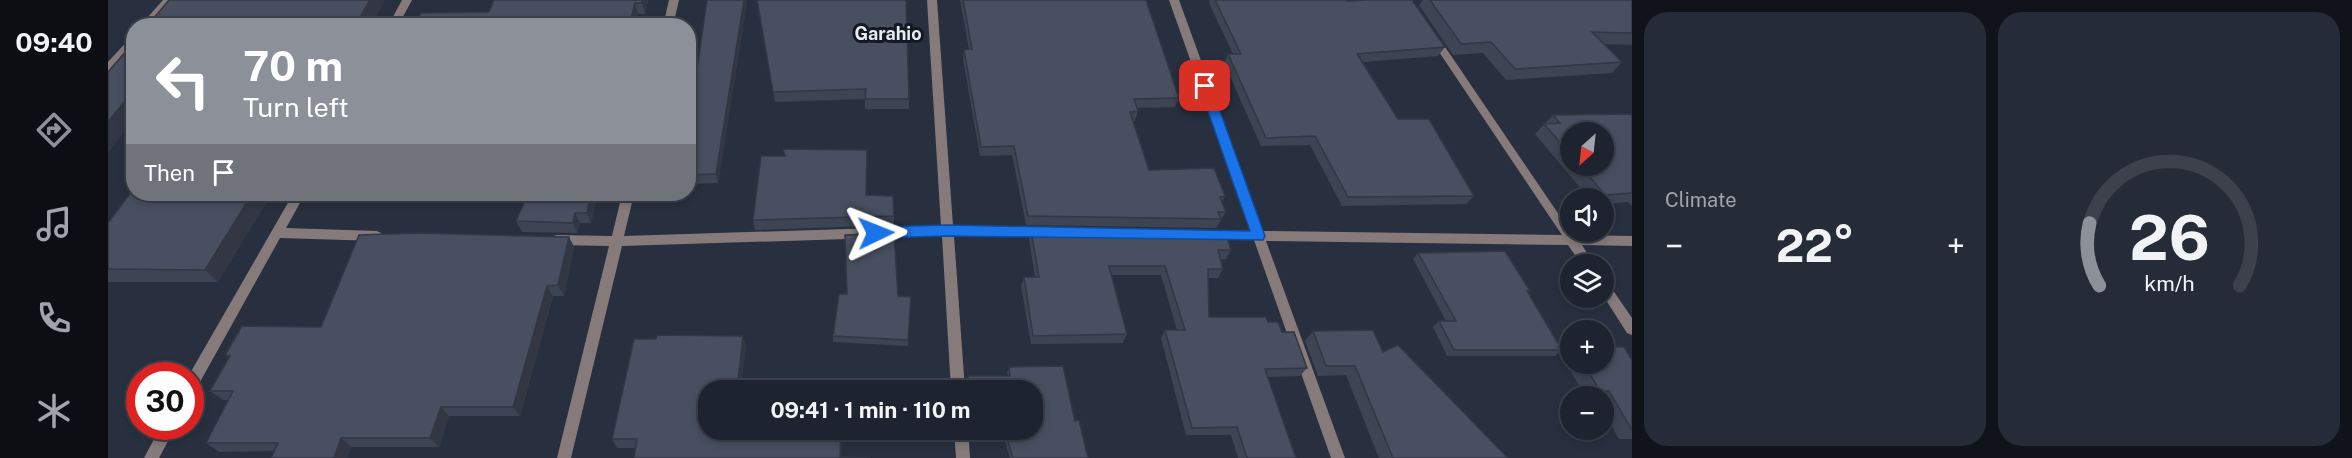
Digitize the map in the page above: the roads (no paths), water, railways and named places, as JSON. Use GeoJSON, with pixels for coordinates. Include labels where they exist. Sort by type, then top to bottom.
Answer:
{"type":"FeatureCollection","features":[{"type":"Feature","properties":{"kind":"street"},"geometry":{"type":"LineString","coordinates":[[153,18],[168,0]]}},
{"type":"Feature","properties":{"kind":"street"},"geometry":{"type":"LineString","coordinates":[[397,18],[407,0]]}},
{"type":"Feature","properties":{"kind":"street"},"geometry":{"type":"LineString","coordinates":[[670,18],[674,0]]}},
{"type":"Feature","properties":{"kind":"street"},"geometry":{"type":"LineString","coordinates":[[932,0],[957,380]]}},
{"type":"Feature","properties":{"kind":"street"},"geometry":{"type":"LineString","coordinates":[[1174,0],[1338,458]]}},
{"type":"Feature","properties":{"kind":"street"},"geometry":{"type":"LineString","coordinates":[[1428,29],[1560,222]]}},
{"type":"Feature","properties":{"kind":"street"},"geometry":{"type":"LineString","coordinates":[[108,68],[126,48]]}},
{"type":"Feature","properties":{"kind":"street"},"geometry":{"type":"LineString","coordinates":[[204,362],[295,201]]}},
{"type":"Feature","properties":{"kind":"street"},"geometry":{"type":"LineString","coordinates":[[564,458],[626,201]]}},
{"type":"Feature","properties":{"kind":"street"},"geometry":{"type":"LineString","coordinates":[[546,240],[616,241],[947,231],[1055,232]]}},
{"type":"Feature","properties":{"kind":"street"},"geometry":{"type":"LineString","coordinates":[[277,233],[394,236]]}},
{"type":"Feature","properties":{"kind":"street"},"geometry":{"type":"LineString","coordinates":[[1199,235],[1560,241]]}},
{"type":"Feature","properties":{"kind":"street"},"geometry":{"type":"LineString","coordinates":[[1614,242],[1632,242]]}},
{"type":"Feature","properties":{"kind":"street"},"geometry":{"type":"LineString","coordinates":[[1614,302],[1632,329]]}},
{"type":"Feature","properties":{"kind":"street"},"geometry":{"type":"LineString","coordinates":[[151,458],[161,440]]}},
{"type":"Feature","properties":{"kind":"street"},"geometry":{"type":"LineString","coordinates":[[962,440],[963,458]]}},
{"type":"Feature","properties":{"kind":"district","name":"Garahio"},"geometry":{"type":"Point","coordinates":[888,34]}}]}
